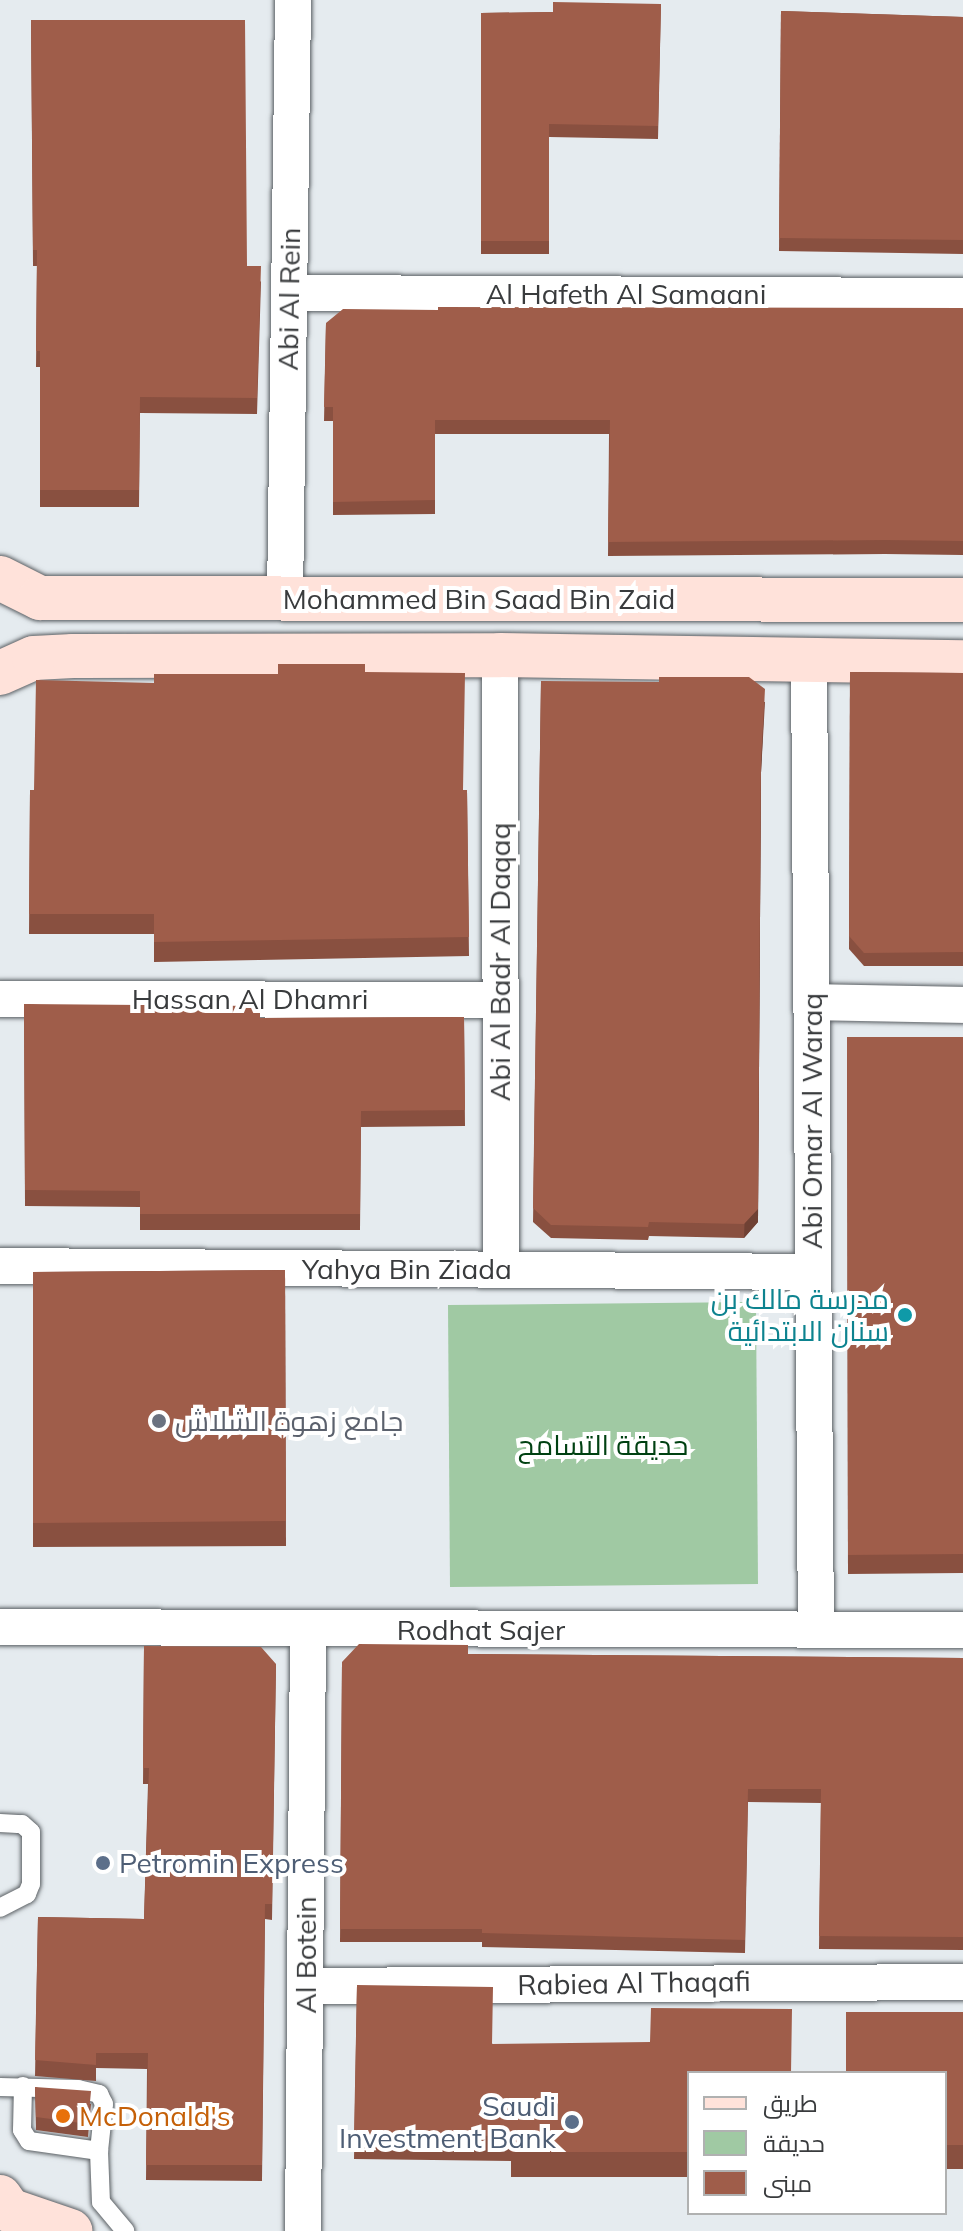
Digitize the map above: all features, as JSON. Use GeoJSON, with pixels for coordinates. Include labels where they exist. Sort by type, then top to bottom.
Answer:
{"type":"FeatureCollection","features":[{"type":"Feature","properties":{"kind":"street","name":"Abi Al Rein"},"geometry":{"type":"LineString","coordinates":[[285,599],[293,0]]}},
{"type":"Feature","properties":{"kind":"street","name":"Al Hafeth Al Samaani"},"geometry":{"type":"LineString","coordinates":[[289,293],[963,296]]}},
{"type":"Feature","properties":{"kind":"street","name":"Mohammed Bin Saad Bin Zaid"},"geometry":{"type":"LineString","coordinates":[[0,578],[40,598],[963,600]]}},
{"type":"Feature","properties":{"kind":"street"},"geometry":{"type":"LineString","coordinates":[[63,657],[51,646],[41,628],[54,609],[72,598]]}},
{"type":"Feature","properties":{"kind":"street","name":"Mohammed Bin Saad Bin Zaid"},"geometry":{"type":"LineString","coordinates":[[0,673],[34,658],[63,657],[500,655],[963,662]]}},
{"type":"Feature","properties":{"kind":"street","name":"Abi Al Badr Al Daqaq"},"geometry":{"type":"LineString","coordinates":[[500,655],[501,1269]]}},
{"type":"Feature","properties":{"kind":"street","name":"Abi Omar Al Waraq"},"geometry":{"type":"LineString","coordinates":[[809,661],[816,1630]]}},
{"type":"Feature","properties":{"kind":"street","name":"Hassan Al Dhamri"},"geometry":{"type":"LineString","coordinates":[[0,999],[500,1000]]}},
{"type":"Feature","properties":{"kind":"street"},"geometry":{"type":"LineString","coordinates":[[812,1002],[963,1005]]}},
{"type":"Feature","properties":{"kind":"street","name":"Yahya Bin Ziada"},"geometry":{"type":"LineString","coordinates":[[0,1266],[813,1272]]}},
{"type":"Feature","properties":{"kind":"street","name":"Rodhat Sajer"},"geometry":{"type":"LineString","coordinates":[[0,1627],[963,1630]]}},
{"type":"Feature","properties":{"kind":"street","name":"Al Botein"},"geometry":{"type":"LineString","coordinates":[[303,2231],[308,1630]]}},
{"type":"Feature","properties":{"kind":"street","name":"Rabiea Al Thaqafi"},"geometry":{"type":"LineString","coordinates":[[305,1986],[963,1982]]}},
{"type":"Feature","properties":{"kind":"street"},"geometry":{"type":"LineString","coordinates":[[0,2197],[9,2210],[70,2231]]}},
{"type":"Feature","properties":{"kind":"lane"},"geometry":{"type":"LineString","coordinates":[[0,1823],[22,1824],[31,1832],[31,1884],[27,1894],[0,1908]]}},
{"type":"Feature","properties":{"kind":"lane"},"geometry":{"type":"LineString","coordinates":[[23,2086],[22,2130],[29,2141],[99,2151]]}},
{"type":"Feature","properties":{"kind":"lane"},"geometry":{"type":"LineString","coordinates":[[0,2087],[78,2089],[99,2094],[104,2104],[99,2151],[101,2202],[125,2231]]}},
{"type":"Feature","properties":{"kind":"green space","name":"حديقة التسامح"},"geometry":{"type":"Polygon","coordinates":[[[756,1302],[758,1584],[450,1587],[448,1305],[756,1302]]]}},
{"type":"Feature","properties":{"kind":"building"},"geometry":{"type":"Polygon","coordinates":[[[553,2],[661,4],[658,126],[549,124],[549,241],[481,241],[481,13],[553,12],[553,2]]]}},
{"type":"Feature","properties":{"kind":"building"},"geometry":{"type":"Polygon","coordinates":[[[781,11],[963,17],[963,240],[779,238],[781,11]]]}},
{"type":"Feature","properties":{"kind":"building"},"geometry":{"type":"Polygon","coordinates":[[[31,20],[245,20],[247,266],[261,266],[257,398],[140,397],[139,490],[40,490],[40,351],[36,351],[37,250],[33,250],[31,20]]]}},
{"type":"Feature","properties":{"kind":"building"},"geometry":{"type":"Polygon","coordinates":[[[438,307],[963,308],[963,541],[608,542],[610,420],[435,420],[435,500],[333,502],[333,407],[324,407],[326,323],[343,309],[438,310],[438,307]]]}},
{"type":"Feature","properties":{"kind":"building"},"geometry":{"type":"Polygon","coordinates":[[[278,664],[365,664],[365,672],[465,673],[463,790],[467,790],[469,937],[154,942],[154,914],[29,914],[30,790],[34,790],[36,680],[154,683],[154,674],[278,674],[278,664]]]}},
{"type":"Feature","properties":{"kind":"building"},"geometry":{"type":"Polygon","coordinates":[[[850,672],[963,673],[963,952],[864,953],[849,936],[850,672]]]}},
{"type":"Feature","properties":{"kind":"building"},"geometry":{"type":"Polygon","coordinates":[[[659,677],[749,677],[765,689],[761,760],[758,1209],[744,1224],[649,1222],[648,1227],[551,1225],[533,1208],[541,681],[659,682],[659,677]]]}},
{"type":"Feature","properties":{"kind":"building"},"geometry":{"type":"Polygon","coordinates":[[[24,1004],[260,1006],[260,1018],[464,1017],[465,1110],[361,1111],[360,1214],[140,1214],[140,1191],[25,1190],[24,1004]]]}},
{"type":"Feature","properties":{"kind":"building","name":"مدرسة مالك بن سنان الابتدائية"},"geometry":{"type":"Polygon","coordinates":[[[847,1037],[963,1037],[963,1554],[848,1555],[847,1037]]]}},
{"type":"Feature","properties":{"kind":"building","name":"جامع زهوة الشلاش"},"geometry":{"type":"Polygon","coordinates":[[[285,1270],[286,1521],[33,1523],[33,1272],[285,1270]]]}},
{"type":"Feature","properties":{"kind":"building"},"geometry":{"type":"Polygon","coordinates":[[[359,1644],[468,1645],[468,1654],[963,1658],[963,1937],[819,1936],[821,1789],[748,1789],[745,1940],[482,1933],[482,1929],[340,1929],[342,1662],[359,1644]]]}},
{"type":"Feature","properties":{"kind":"building"},"geometry":{"type":"Polygon","coordinates":[[[144,1646],[261,1647],[276,1664],[272,1904],[265,1904],[262,2165],[146,2165],[148,2053],[96,2053],[96,2065],[35,2060],[38,1917],[144,1919],[149,1768],[143,1768],[144,1646]]]}},
{"type":"Feature","properties":{"kind":"building"},"geometry":{"type":"Polygon","coordinates":[[[357,1985],[493,1987],[492,2044],[650,2042],[651,2008],[792,2009],[791,2071],[687,2071],[687,2152],[511,2152],[511,2136],[354,2135],[357,1985]]]}},
{"type":"Feature","properties":{"kind":"building"},"geometry":{"type":"Polygon","coordinates":[[[846,2012],[963,2012],[963,2145],[947,2145],[947,2071],[846,2071],[846,2012]]]}},
{"type":"Feature","properties":{"kind":"building"},"geometry":{"type":"Polygon","coordinates":[[[35,2087],[91,2091],[88,2124],[36,2117],[35,2087]]]}},
{"type":"Feature","properties":{"kind":"place","name":"مدرسة مالك بن سنان الابتدائية"},"geometry":{"type":"Point","coordinates":[905,1315]}},
{"type":"Feature","properties":{"kind":"place","name":"جامع زهوة الشلاش"},"geometry":{"type":"Point","coordinates":[159,1421]}},
{"type":"Feature","properties":{"kind":"place","name":"Petromin Express"},"geometry":{"type":"Point","coordinates":[103,1863]}},
{"type":"Feature","properties":{"kind":"place","name":"McDonald's"},"geometry":{"type":"Point","coordinates":[63,2116]}},
{"type":"Feature","properties":{"kind":"place","name":"Saudi Investment Bank"},"geometry":{"type":"Point","coordinates":[572,2122]}}]}
